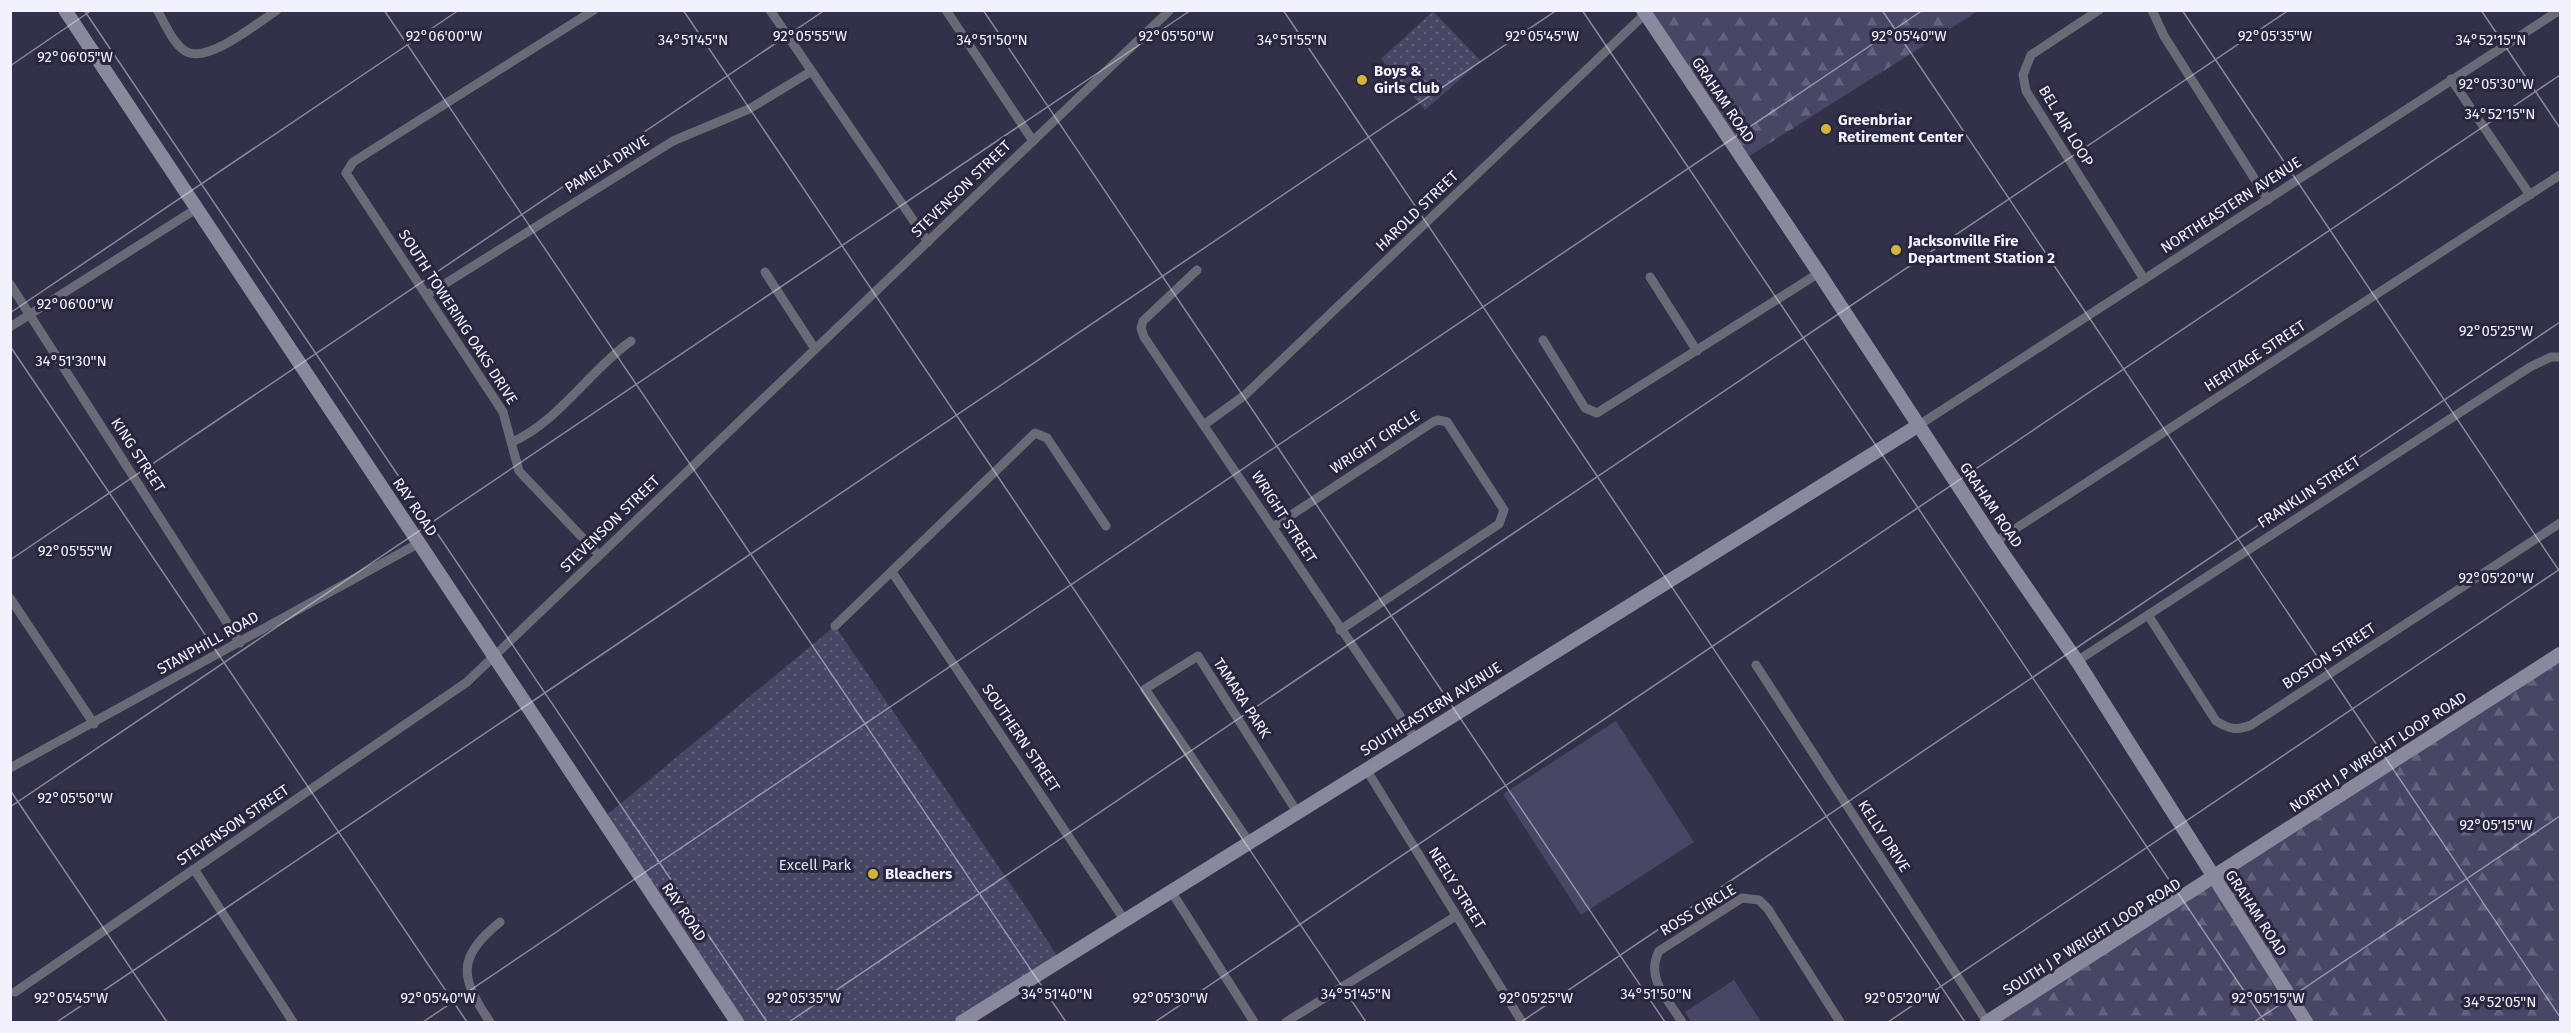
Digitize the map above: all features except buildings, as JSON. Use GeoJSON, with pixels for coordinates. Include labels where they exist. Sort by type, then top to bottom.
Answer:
{"type":"FeatureCollection","features":[{"type":"Feature","properties":{"kind":"street","name":"RAY ROAD"},"geometry":{"type":"LineString","coordinates":[[65,10],[737,1023]]}},
{"type":"Feature","properties":{"kind":"street"},"geometry":{"type":"LineString","coordinates":[[157,10],[179,46],[186,52],[204,54],[277,10]]}},
{"type":"Feature","properties":{"kind":"street","name":"SOUTH TOWERING OAKS DRIVE"},"geometry":{"type":"LineString","coordinates":[[594,10],[364,154],[353,162],[346,173],[503,412],[519,471],[599,555]]}},
{"type":"Feature","properties":{"kind":"street"},"geometry":{"type":"LineString","coordinates":[[770,10],[810,72],[928,242]]}},
{"type":"Feature","properties":{"kind":"street"},"geometry":{"type":"LineString","coordinates":[[946,10],[1033,141]]}},
{"type":"Feature","properties":{"kind":"street","name":"STEVENSON STREET"},"geometry":{"type":"LineString","coordinates":[[15,992],[467,682],[1170,10]]}},
{"type":"Feature","properties":{"kind":"street","name":"BEL AIR LOOP"},"geometry":{"type":"LineString","coordinates":[[2099,10],[2031,55],[2023,75],[2026,92],[2144,279]]}},
{"type":"Feature","properties":{"kind":"street"},"geometry":{"type":"LineString","coordinates":[[2152,10],[2164,36],[2268,200]]}},
{"type":"Feature","properties":{"kind":"street","name":"NORTHEASTERN AVENUE"},"geometry":{"type":"LineString","coordinates":[[1918,425],[2560,10]]}},
{"type":"Feature","properties":{"kind":"street","name":"GRAHAM ROAD"},"geometry":{"type":"LineString","coordinates":[[1644,12],[1820,273],[1995,542],[2077,661],[2306,1023]]}},
{"type":"Feature","properties":{"kind":"street","name":"HAROLD STREET"},"geometry":{"type":"LineString","coordinates":[[1205,424],[1245,395],[1644,12]]}},
{"type":"Feature","properties":{"kind":"street","name":"PAMELA DRIVE"},"geometry":{"type":"LineString","coordinates":[[427,295],[672,141],[749,109],[810,72]]}},
{"type":"Feature","properties":{"kind":"street"},"geometry":{"type":"LineString","coordinates":[[2451,79],[2530,195]]}},
{"type":"Feature","properties":{"kind":"street","name":"HERITAGE STREET"},"geometry":{"type":"LineString","coordinates":[[1995,542],[2560,175]]}},
{"type":"Feature","properties":{"kind":"street"},"geometry":{"type":"LineString","coordinates":[[10,327],[196,208]]}},
{"type":"Feature","properties":{"kind":"street","name":"WRIGHT STREET"},"geometry":{"type":"LineString","coordinates":[[1197,270],[1143,321],[1144,337],[1205,424],[1340,630],[1415,738]]}},
{"type":"Feature","properties":{"kind":"street"},"geometry":{"type":"LineString","coordinates":[[765,272],[815,349]]}},
{"type":"Feature","properties":{"kind":"street"},"geometry":{"type":"LineString","coordinates":[[1543,340],[1585,408],[1597,413],[1820,273]]}},
{"type":"Feature","properties":{"kind":"street"},"geometry":{"type":"LineString","coordinates":[[1650,277],[1697,351]]}},
{"type":"Feature","properties":{"kind":"street","name":"KING STREET"},"geometry":{"type":"LineString","coordinates":[[10,284],[240,643]]}},
{"type":"Feature","properties":{"kind":"street"},"geometry":{"type":"LineString","coordinates":[[512,442],[530,432],[546,419],[631,340]]}},
{"type":"Feature","properties":{"kind":"street","name":"FRANKLIN STREET"},"geometry":{"type":"LineString","coordinates":[[2077,661],[2530,367],[2551,357],[2560,357]]}},
{"type":"Feature","properties":{"kind":"street","name":"WRIGHT CIRCLE"},"geometry":{"type":"LineString","coordinates":[[1272,527],[1433,422],[1438,420],[1447,423],[1453,432],[1504,510],[1499,524],[1340,630]]}},
{"type":"Feature","properties":{"kind":"street","name":"SOUTHEASTERN AVENUE"},"geometry":{"type":"LineString","coordinates":[[962,1023],[1918,425]]}},
{"type":"Feature","properties":{"kind":"street"},"geometry":{"type":"LineString","coordinates":[[836,626],[1035,433],[1041,434],[1051,443],[1106,526]]}},
{"type":"Feature","properties":{"kind":"street","name":"BOSTON STREET"},"geometry":{"type":"LineString","coordinates":[[2148,615],[2216,721],[2227,728],[2239,730],[2251,725],[2560,523]]}},
{"type":"Feature","properties":{"kind":"street","name":"STANPHILL ROAD"},"geometry":{"type":"LineString","coordinates":[[10,768],[94,724],[419,543]]}},
{"type":"Feature","properties":{"kind":"street","name":"SOUTHERN STREET"},"geometry":{"type":"LineString","coordinates":[[892,572],[1125,921]]}},
{"type":"Feature","properties":{"kind":"street"},"geometry":{"type":"LineString","coordinates":[[10,598],[94,724]]}},
{"type":"Feature","properties":{"kind":"street","name":"NORTH J P WRIGHT LOOP ROAD"},"geometry":{"type":"LineString","coordinates":[[2214,878],[2560,654]]}},
{"type":"Feature","properties":{"kind":"street","name":"TAMARA PARK"},"geometry":{"type":"LineString","coordinates":[[1249,842],[1145,690],[1198,656],[1298,812]]}},
{"type":"Feature","properties":{"kind":"street","name":"KELLY DRIVE"},"geometry":{"type":"LineString","coordinates":[[1756,665],[1987,1023]]}},
{"type":"Feature","properties":{"kind":"street","name":"NEELY STREET"},"geometry":{"type":"LineString","coordinates":[[1366,769],[1522,1023]]}},
{"type":"Feature","properties":{"kind":"street"},"geometry":{"type":"LineString","coordinates":[[194,869],[293,1023]]}},
{"type":"Feature","properties":{"kind":"street","name":"SOUTH J P WRIGHT LOOP ROAD"},"geometry":{"type":"LineString","coordinates":[[1987,1023],[2214,878]]}},
{"type":"Feature","properties":{"kind":"street"},"geometry":{"type":"LineString","coordinates":[[1171,891],[1254,1023]]}},
{"type":"Feature","properties":{"kind":"street","name":"ROSS CIRCLE"},"geometry":{"type":"LineString","coordinates":[[1682,1023],[1653,973],[1654,962],[1659,951],[1742,898],[1751,898],[1768,909],[1840,1023]]}},
{"type":"Feature","properties":{"kind":"street"},"geometry":{"type":"LineString","coordinates":[[1286,1023],[1456,916]]}},
{"type":"Feature","properties":{"kind":"street"},"geometry":{"type":"LineString","coordinates":[[490,1023],[472,995],[467,968],[474,947],[500,922]]}},
{"type":"Feature","properties":{"kind":"green space"},"geometry":{"type":"Polygon","coordinates":[[[1433,11],[1481,61],[1425,110],[1381,59],[1433,11]]]}},
{"type":"Feature","properties":{"kind":"green space"},"geometry":{"type":"Polygon","coordinates":[[[1644,11],[1978,11],[1743,160],[1644,11]]]}},
{"type":"Feature","properties":{"kind":"green space","name":"Excell Park"},"geometry":{"type":"Polygon","coordinates":[[[835,626],[1030,913],[1060,961],[962,1022],[737,1022],[602,819],[835,626]]]}},
{"type":"Feature","properties":{"kind":"green space"},"geometry":{"type":"Polygon","coordinates":[[[2560,654],[2560,1022],[1987,1022],[2560,654]]]}},
{"type":"Feature","properties":{"kind":"green space"},"geometry":{"type":"Polygon","coordinates":[[[1616,721],[1694,842],[1581,915],[1503,794],[1616,721]]]}},
{"type":"Feature","properties":{"kind":"green space"},"geometry":{"type":"Polygon","coordinates":[[[1734,980],[1761,1022],[1691,1022],[1685,1012],[1734,980]]]}},
{"type":"Feature","properties":{"kind":"place","name":"Boys & Girls Club"},"geometry":{"type":"Point","coordinates":[1362,80]}},
{"type":"Feature","properties":{"kind":"place","name":"Greenbriar Retirement Center"},"geometry":{"type":"Point","coordinates":[1826,129]}},
{"type":"Feature","properties":{"kind":"place","name":"Jacksonville Fire Department Station 2"},"geometry":{"type":"Point","coordinates":[1896,250]}},
{"type":"Feature","properties":{"kind":"place","name":"Bleachers"},"geometry":{"type":"Point","coordinates":[873,874]}}]}
